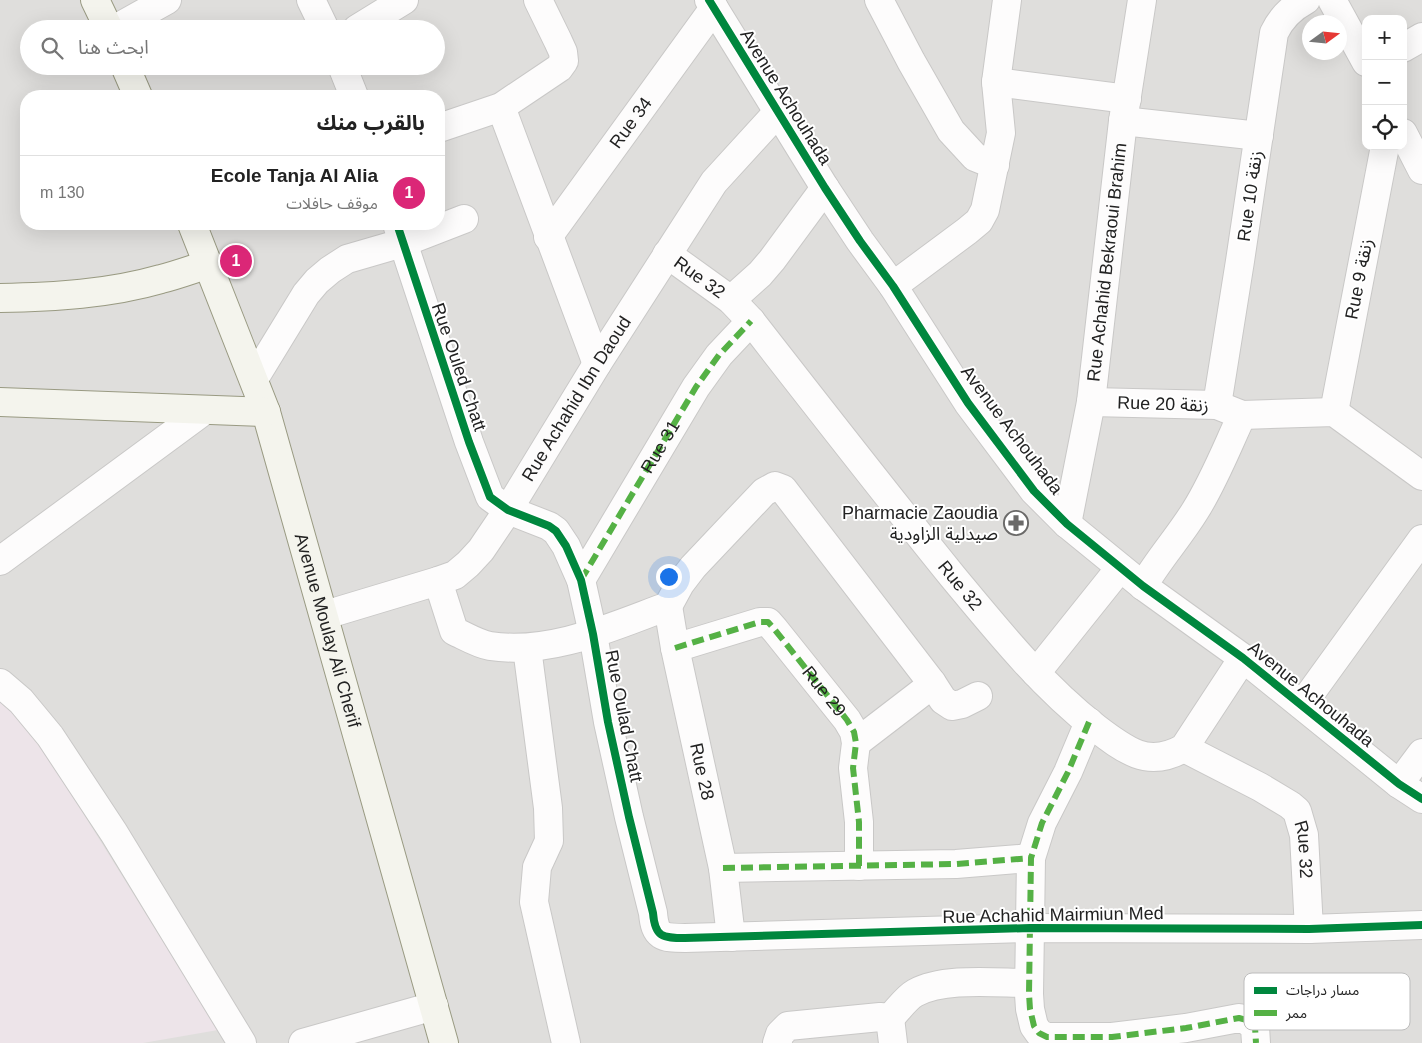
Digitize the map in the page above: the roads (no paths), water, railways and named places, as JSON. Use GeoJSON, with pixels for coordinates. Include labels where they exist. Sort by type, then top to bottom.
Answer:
{"type":"FeatureCollection","features":[{"type":"Feature","properties":{"kind":"street"},"geometry":{"type":"LineString","coordinates":[[95,0],[105,20]]}},
{"type":"Feature","properties":{"kind":"street"},"geometry":{"type":"LineString","coordinates":[[131,20],[167,0]]}},
{"type":"Feature","properties":{"kind":"street"},"geometry":{"type":"LineString","coordinates":[[311,0],[321,20]]}},
{"type":"Feature","properties":{"kind":"street"},"geometry":{"type":"LineString","coordinates":[[372,20],[404,0]]}},
{"type":"Feature","properties":{"kind":"street"},"geometry":{"type":"LineString","coordinates":[[445,126],[500,107],[554,72],[564,61],[563,52],[558,40],[538,0]]}},
{"type":"Feature","properties":{"kind":"street"},"geometry":{"type":"LineString","coordinates":[[879,0],[951,131],[975,157],[995,165]]}},
{"type":"Feature","properties":{"kind":"street"},"geometry":{"type":"LineString","coordinates":[[893,286],[979,221],[984,210],[1001,133],[996,82],[1008,0]]}},
{"type":"Feature","properties":{"kind":"street","name":"Rue Achahid Bekraoui Brahim"},"geometry":{"type":"LineString","coordinates":[[1067,524],[1091,402],[1125,110],[1142,0]]}},
{"type":"Feature","properties":{"kind":"street","name":"Rue 10 زنقة"},"geometry":{"type":"LineString","coordinates":[[1217,405],[1274,33],[1286,14],[1306,0]]}},
{"type":"Feature","properties":{"kind":"street"},"geometry":{"type":"LineString","coordinates":[[1332,0],[1365,60]]}},
{"type":"Feature","properties":{"kind":"street","name":"Avenue Achouhada"},"geometry":{"type":"LineString","coordinates":[[711,4],[777,113],[860,241],[893,286],[968,403],[1034,491],[1067,524],[1120,568],[1243,658],[1399,784],[1422,799]]}},
{"type":"Feature","properties":{"kind":"street","name":"Rue 34"},"geometry":{"type":"LineString","coordinates":[[548,237],[711,4]]}},
{"type":"Feature","properties":{"kind":"street"},"geometry":{"type":"LineString","coordinates":[[1407,46],[1422,37]]}},
{"type":"Feature","properties":{"kind":"street"},"geometry":{"type":"LineString","coordinates":[[129,75],[135,90]]}},
{"type":"Feature","properties":{"kind":"street"},"geometry":{"type":"LineString","coordinates":[[346,75],[352,90]]}},
{"type":"Feature","properties":{"kind":"street"},"geometry":{"type":"LineString","coordinates":[[996,82],[1259,136]]}},
{"type":"Feature","properties":{"kind":"street"},"geometry":{"type":"LineString","coordinates":[[500,107],[596,364]]}},
{"type":"Feature","properties":{"kind":"street","name":"Rue Achahid Ibn Daoud"},"geometry":{"type":"LineString","coordinates":[[325,615],[455,575],[481,550],[508,510],[596,364],[714,182],[777,113]]}},
{"type":"Feature","properties":{"kind":"street"},"geometry":{"type":"LineString","coordinates":[[1407,141],[1422,170]]}},
{"type":"Feature","properties":{"kind":"street","name":"Rue 9 زنقة"},"geometry":{"type":"LineString","coordinates":[[1334,412],[1384,150]]}},
{"type":"Feature","properties":{"kind":"street"},"geometry":{"type":"LineString","coordinates":[[731,300],[760,274],[772,260],[825,188]]}},
{"type":"Feature","properties":{"kind":"street"},"geometry":{"type":"LineString","coordinates":[[445,223],[464,219]]}},
{"type":"Feature","properties":{"kind":"street","name":"Avenue Moulay Ali Cherif"},"geometry":{"type":"LineString","coordinates":[[195,230],[266,412],[325,615],[444,1043]]}},
{"type":"Feature","properties":{"kind":"street"},"geometry":{"type":"LineString","coordinates":[[254,379],[306,294],[317,280],[347,259],[399,234],[416,230]]}},
{"type":"Feature","properties":{"kind":"street","name":"Rue Ouled Chatt"},"geometry":{"type":"LineString","coordinates":[[399,234],[469,442],[490,497],[508,510]]}},
{"type":"Feature","properties":{"kind":"street","name":"Rue 32"},"geometry":{"type":"LineString","coordinates":[[667,254],[731,300],[751,322],[894,504],[982,612],[1058,696],[1116,743],[1137,754],[1146,757],[1164,756],[1184,748],[1260,787],[1297,811],[1304,835],[1309,929]]}},
{"type":"Feature","properties":{"kind":"street"},"geometry":{"type":"LineString","coordinates":[[0,298],[39,297],[104,291],[161,280],[209,264]]}},
{"type":"Feature","properties":{"kind":"street","name":"Rue 31"},"geometry":{"type":"LineString","coordinates":[[581,580],[696,387],[720,355],[751,322]]}},
{"type":"Feature","properties":{"kind":"street"},"geometry":{"type":"LineString","coordinates":[[0,402],[266,412]]}},
{"type":"Feature","properties":{"kind":"street","name":"Rue 20 زنقة"},"geometry":{"type":"LineString","coordinates":[[1091,402],[1217,405],[1242,415],[1334,412]]}},
{"type":"Feature","properties":{"kind":"street"},"geometry":{"type":"LineString","coordinates":[[0,562],[205,410]]}},
{"type":"Feature","properties":{"kind":"street"},"geometry":{"type":"LineString","coordinates":[[1334,412],[1422,476]]}},
{"type":"Feature","properties":{"kind":"street"},"geometry":{"type":"LineString","coordinates":[[1143,586],[1184,529],[1204,496],[1242,415]]}},
{"type":"Feature","properties":{"kind":"street"},"geometry":{"type":"LineString","coordinates":[[438,581],[454,631],[488,646],[527,648],[593,634],[668,606],[680,584],[693,567],[764,492],[775,486],[783,489],[932,683],[943,700],[956,707],[978,696]]}},
{"type":"Feature","properties":{"kind":"street","name":"Rue Oulad Chatt"},"geometry":{"type":"LineString","coordinates":[[508,510],[549,526],[556,531],[566,546],[581,580],[593,634],[608,722],[654,925],[662,936],[685,938]]}},
{"type":"Feature","properties":{"kind":"street"},"geometry":{"type":"LineString","coordinates":[[1302,705],[1422,539]]}},
{"type":"Feature","properties":{"kind":"street"},"geometry":{"type":"LineString","coordinates":[[1036,673],[1120,568]]}},
{"type":"Feature","properties":{"kind":"street","name":"Rue 28"},"geometry":{"type":"LineString","coordinates":[[668,606],[675,648],[723,868],[731,937]]}},
{"type":"Feature","properties":{"kind":"street","name":"Rue 29"},"geometry":{"type":"LineString","coordinates":[[675,648],[760,622],[768,622],[847,720],[854,732],[856,743],[853,768],[859,822],[859,866]]}},
{"type":"Feature","properties":{"kind":"street"},"geometry":{"type":"LineString","coordinates":[[527,648],[548,808],[549,841],[536,867],[534,902],[566,1043]]}},
{"type":"Feature","properties":{"kind":"street"},"geometry":{"type":"LineString","coordinates":[[1184,748],[1243,658]]}},
{"type":"Feature","properties":{"kind":"street"},"geometry":{"type":"LineString","coordinates":[[0,683],[21,701],[50,736],[119,841],[242,1043]]}},
{"type":"Feature","properties":{"kind":"street"},"geometry":{"type":"LineString","coordinates":[[856,743],[932,683]]}},
{"type":"Feature","properties":{"kind":"street"},"geometry":{"type":"LineString","coordinates":[[1089,722],[1068,772],[1042,823],[1031,858],[1029,983],[1032,1020],[1040,1034],[1055,1038],[1110,1040],[1239,1018],[1244,1019]]}},
{"type":"Feature","properties":{"kind":"street"},"geometry":{"type":"LineString","coordinates":[[1399,784],[1422,753]]}},
{"type":"Feature","properties":{"kind":"street"},"geometry":{"type":"LineString","coordinates":[[723,868],[956,864],[1031,858]]}},
{"type":"Feature","properties":{"kind":"street","name":"Rue Achahid Mairmiun Med"},"geometry":{"type":"LineString","coordinates":[[685,938],[821,936],[1030,928],[1309,929],[1422,925]]}},
{"type":"Feature","properties":{"kind":"street"},"geometry":{"type":"LineString","coordinates":[[777,1043],[780,1034],[788,1026],[880,1017],[892,1030],[913,994],[932,986],[957,983],[1029,983]]}},
{"type":"Feature","properties":{"kind":"street"},"geometry":{"type":"LineString","coordinates":[[303,1043],[434,1006]]}},
{"type":"Feature","properties":{"kind":"street"},"geometry":{"type":"LineString","coordinates":[[1255,1030],[1256,1043]]}},
{"type":"Feature","properties":{"kind":"place","name":"Ecole Tanja Al Alia"},"geometry":{"type":"Point","coordinates":[236,261]}},
{"type":"Feature","properties":{"kind":"place","name":"Pharmacie Zaoudia صيدلية الزاودية"},"geometry":{"type":"Point","coordinates":[1016,523]}}]}
